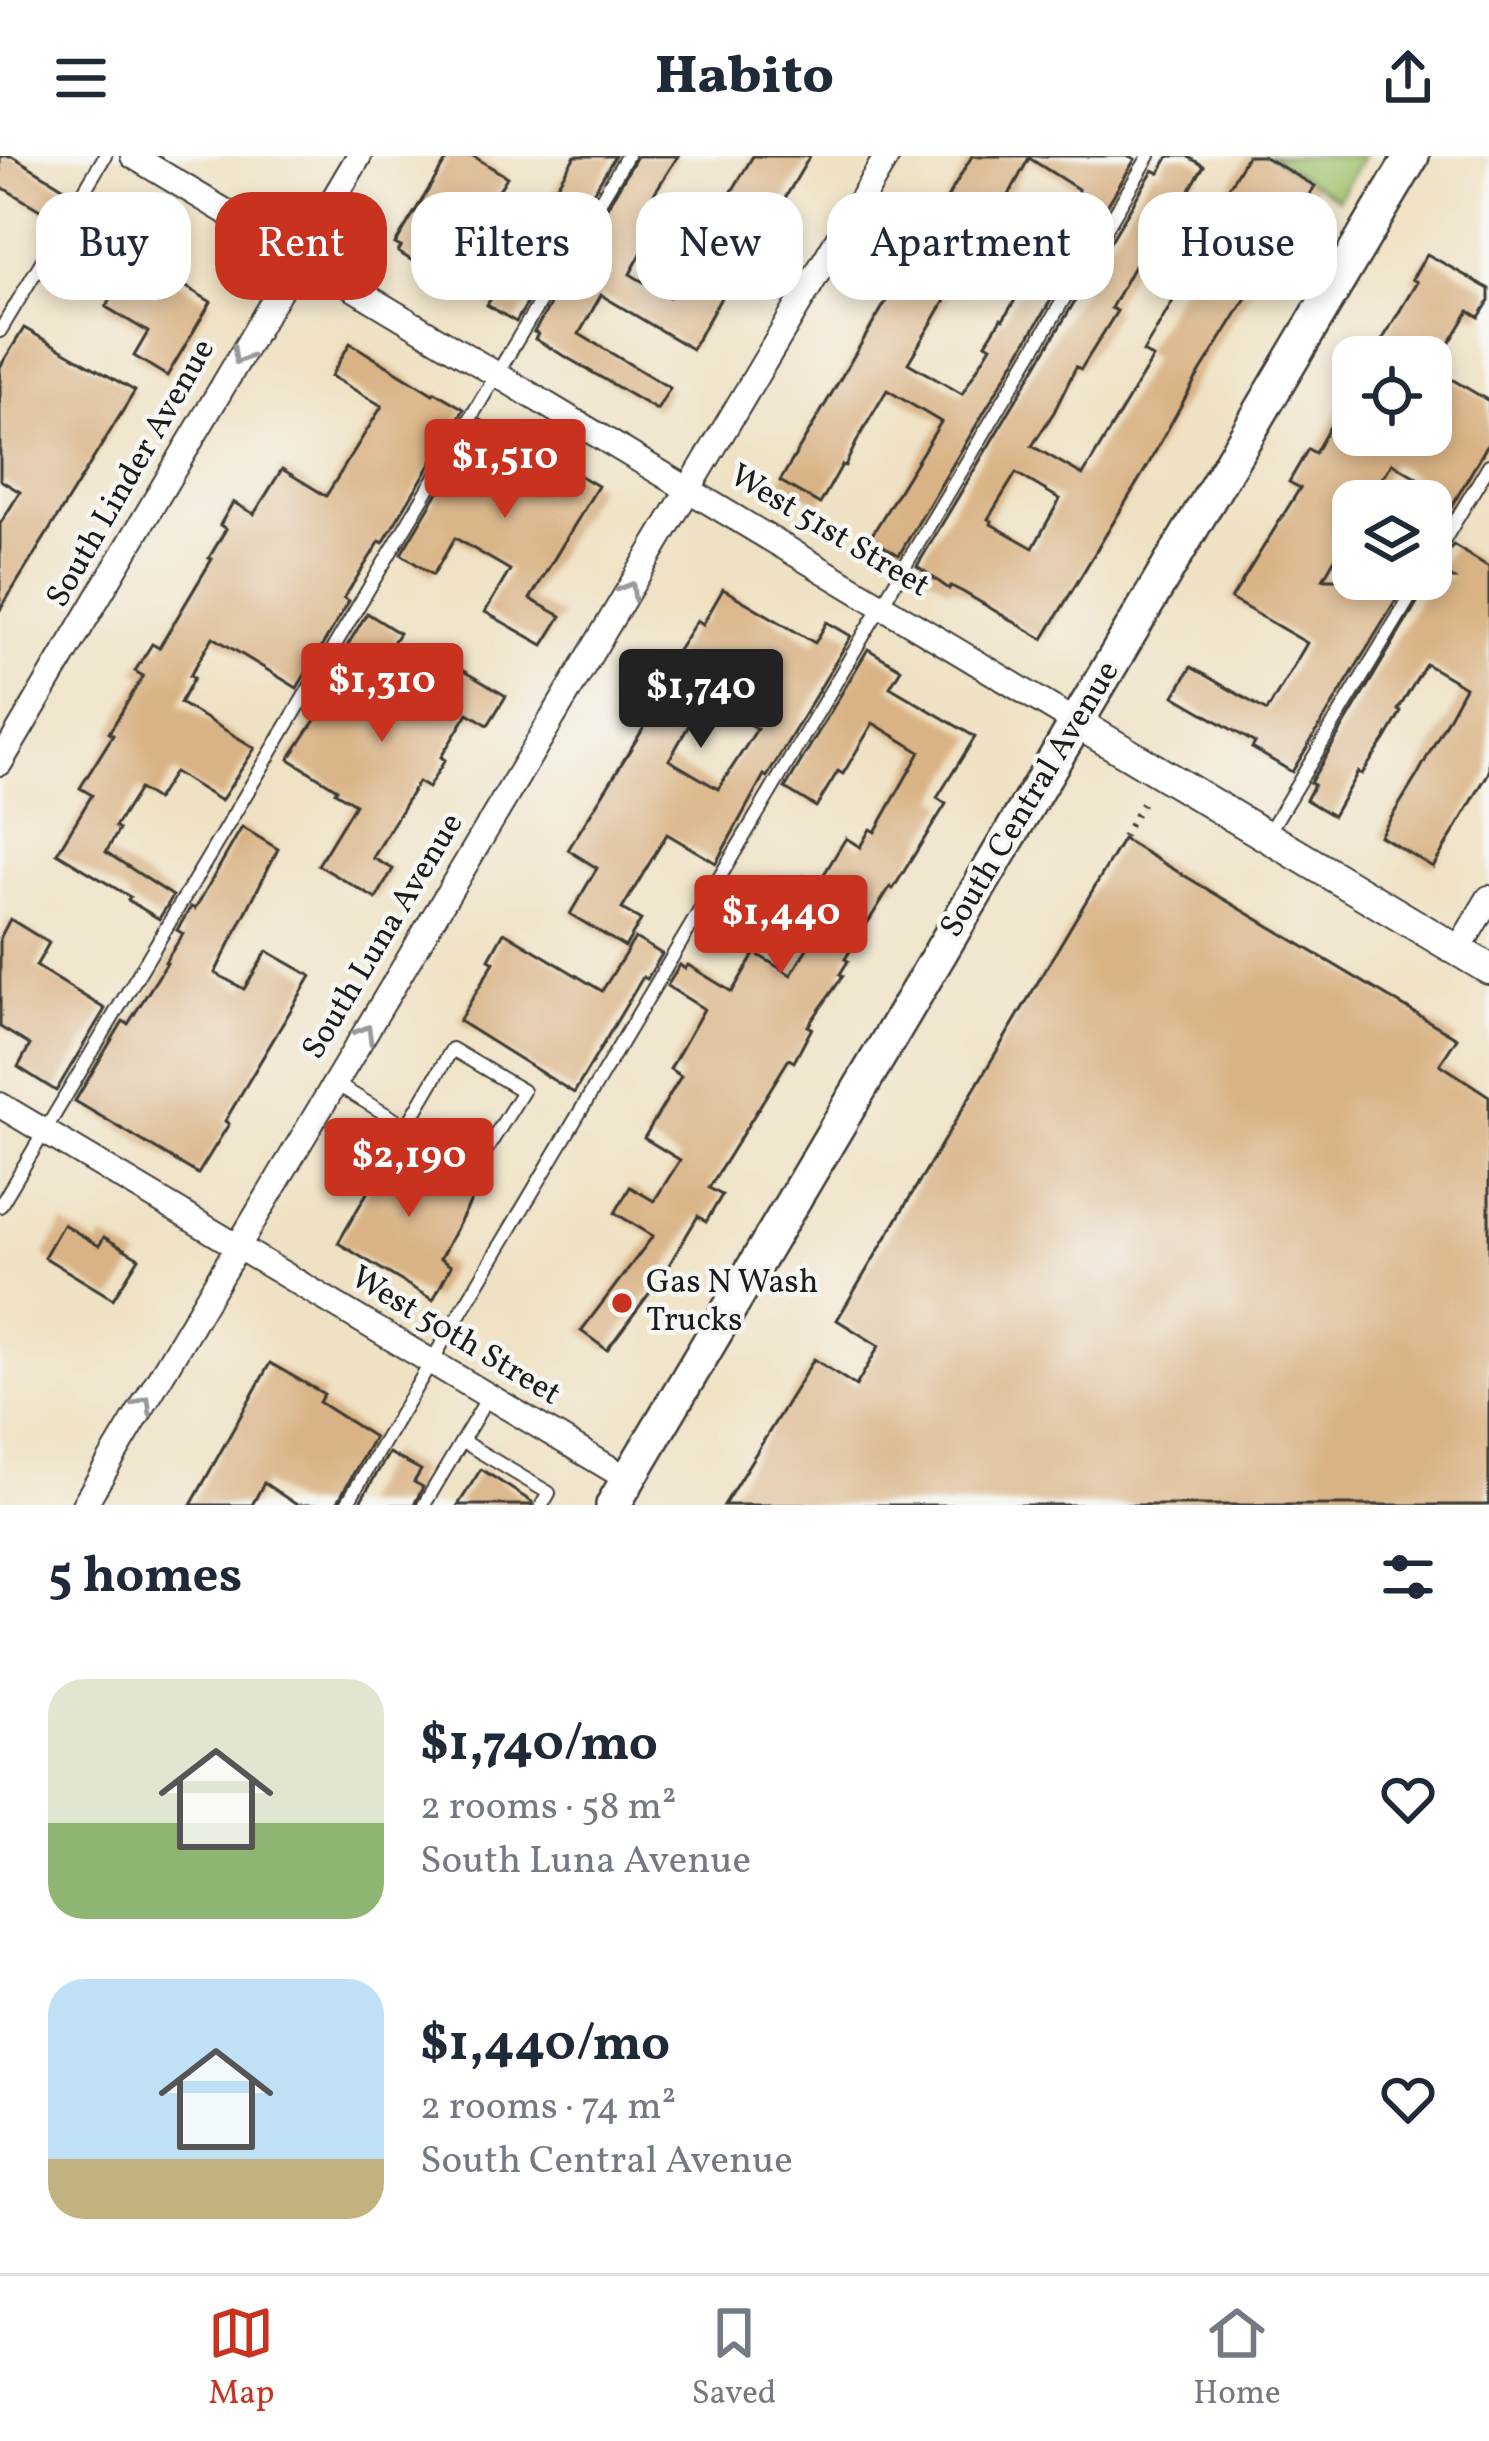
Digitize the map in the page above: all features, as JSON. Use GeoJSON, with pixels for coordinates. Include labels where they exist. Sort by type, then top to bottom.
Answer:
{"type":"FeatureCollection","features":[{"type":"Feature","properties":{"kind":"main road","name":"South Central Avenue"},"geometry":{"type":"LineString","coordinates":[[620,1492],[1412,156]]}},
{"type":"Feature","properties":{"kind":"street","name":"West 51st Street"},"geometry":{"type":"LineString","coordinates":[[133,156],[215,205]]}},
{"type":"Feature","properties":{"kind":"street","name":"South Linder Avenue"},"geometry":{"type":"LineString","coordinates":[[337,192],[359,156]]}},
{"type":"Feature","properties":{"kind":"street","name":"South Luna Avenue"},"geometry":{"type":"LineString","coordinates":[[84,1505],[887,156]]}},
{"type":"Feature","properties":{"kind":"street","name":"South Linder Avenue"},"geometry":{"type":"LineString","coordinates":[[0,764],[273,300]]}},
{"type":"Feature","properties":{"kind":"street","name":"West 51st Street"},"geometry":{"type":"LineString","coordinates":[[372,300],[1489,969]]}},
{"type":"Feature","properties":{"kind":"street"},"geometry":{"type":"LineString","coordinates":[[1458,950],[1489,898]]}},
{"type":"Feature","properties":{"kind":"street","name":"West 50th Street"},"geometry":{"type":"LineString","coordinates":[[0,1105],[489,1396],[620,1492]]}},
{"type":"Feature","properties":{"kind":"lane"},"geometry":{"type":"LineString","coordinates":[[0,332],[105,156]]}},
{"type":"Feature","properties":{"kind":"lane"},"geometry":{"type":"LineString","coordinates":[[0,1206],[627,156]]}},
{"type":"Feature","properties":{"kind":"lane"},"geometry":{"type":"LineString","coordinates":[[346,1505],[1150,156]]}},
{"type":"Feature","properties":{"kind":"lane"},"geometry":{"type":"LineString","coordinates":[[1452,527],[1489,465]]}},
{"type":"Feature","properties":{"kind":"lane"},"geometry":{"type":"LineString","coordinates":[[1267,836],[1408,600]]}},
{"type":"Feature","properties":{"kind":"lane"},"geometry":{"type":"LineString","coordinates":[[335,1083],[475,1168],[523,1091],[452,1049],[406,1126]]}},
{"type":"Feature","properties":{"kind":"lane"},"geometry":{"type":"LineString","coordinates":[[424,1505],[489,1396]]}},
{"type":"Feature","properties":{"kind":"lane"},"geometry":{"type":"LineString","coordinates":[[462,1441],[549,1493],[542,1505]]}},
{"type":"Feature","properties":{"kind":"path"},"geometry":{"type":"LineString","coordinates":[[1123,836],[1144,802]]}},
{"type":"Feature","properties":{"kind":"green space"},"geometry":{"type":"Polygon","coordinates":[[[1269,156],[1364,156],[1338,199],[1337,192],[1327,192],[1269,156]]]}},
{"type":"Feature","properties":{"kind":"building"},"geometry":{"type":"Polygon","coordinates":[[[0,156],[12,156],[71,192],[36,192],[36,208],[0,186],[0,156]]]}},
{"type":"Feature","properties":{"kind":"building"},"geometry":{"type":"Polygon","coordinates":[[[449,156],[473,156],[507,177],[498,192],[427,192],[449,156]]]}},
{"type":"Feature","properties":{"kind":"building"},"geometry":{"type":"Polygon","coordinates":[[[575,156],[615,156],[594,192],[553,192],[575,156]]]}},
{"type":"Feature","properties":{"kind":"building"},"geometry":{"type":"Polygon","coordinates":[[[637,156],[678,156],[655,192],[636,192],[636,263],[630,274],[636,278],[636,300],[720,300],[692,349],[609,300],[612,199],[637,156]]]}},
{"type":"Feature","properties":{"kind":"building"},"geometry":{"type":"Polygon","coordinates":[[[753,156],[810,156],[789,192],[732,192],[753,156]]]}},
{"type":"Feature","properties":{"kind":"building"},"geometry":{"type":"Polygon","coordinates":[[[972,156],[1135,159],[1114,194],[1078,192],[1029,158],[1011,192],[951,192],[972,156]]]}},
{"type":"Feature","properties":{"kind":"building"},"geometry":{"type":"Polygon","coordinates":[[[1169,156],[1187,156],[1204,166],[1188,192],[1140,192],[1153,170],[1159,173],[1169,156]]]}},
{"type":"Feature","properties":{"kind":"building"},"geometry":{"type":"Polygon","coordinates":[[[1247,156],[1263,156],[1315,186],[1311,192],[1226,192],[1247,156]]]}},
{"type":"Feature","properties":{"kind":"building"},"geometry":{"type":"Polygon","coordinates":[[[1138,195],[1138,259],[1111,308],[1117,311],[1081,369],[1076,367],[1032,446],[1083,475],[1153,358],[1143,352],[1174,300],[1245,300],[1043,639],[963,592],[949,589],[917,566],[1076,300],[1114,300],[1114,235],[1138,195]],[[1016,473],[988,519],[1033,548],[1060,499],[1016,473]]]}},
{"type":"Feature","properties":{"kind":"building"},"geometry":{"type":"Polygon","coordinates":[[[411,218],[411,260],[395,244],[411,218]]]}},
{"type":"Feature","properties":{"kind":"building"},"geometry":{"type":"Polygon","coordinates":[[[1427,254],[1489,289],[1489,301],[1479,317],[1469,311],[1452,339],[1385,336],[1417,282],[1412,279],[1427,254]]]}},
{"type":"Feature","properties":{"kind":"building"},"geometry":{"type":"Polygon","coordinates":[[[191,290],[211,302],[167,376],[134,356],[148,332],[106,307],[110,300],[191,300],[191,290]]]}},
{"type":"Feature","properties":{"kind":"building"},"geometry":{"type":"Polygon","coordinates":[[[490,300],[529,300],[516,322],[487,305],[490,300]]]}},
{"type":"Feature","properties":{"kind":"building"},"geometry":{"type":"Polygon","coordinates":[[[553,300],[598,300],[579,334],[670,388],[657,410],[535,339],[538,334],[534,332],[553,300]]]}},
{"type":"Feature","properties":{"kind":"building"},"geometry":{"type":"Polygon","coordinates":[[[887,300],[945,300],[908,363],[962,394],[991,346],[986,343],[1015,300],[1051,300],[899,555],[870,538],[941,422],[887,390],[820,504],[780,481],[887,300]]]}},
{"type":"Feature","properties":{"kind":"building"},"geometry":{"type":"Polygon","coordinates":[[[24,328],[135,391],[0,610],[0,524],[20,492],[0,480],[0,367],[24,328]]]}},
{"type":"Feature","properties":{"kind":"building"},"geometry":{"type":"Polygon","coordinates":[[[350,343],[464,409],[344,598],[349,601],[297,688],[213,637],[180,703],[255,748],[221,801],[174,772],[156,800],[139,789],[115,827],[119,830],[106,852],[173,896],[159,919],[57,853],[92,795],[80,788],[143,676],[135,671],[152,644],[159,648],[212,559],[226,529],[220,525],[233,502],[254,514],[282,469],[326,496],[382,406],[331,376],[350,343]]]}},
{"type":"Feature","properties":{"kind":"building"},"geometry":{"type":"Polygon","coordinates":[[[1452,379],[1489,401],[1489,442],[1452,506],[1452,480],[1421,480],[1392,463],[1382,480],[1332,480],[1332,563],[1323,579],[1332,579],[1332,600],[1396,600],[1292,772],[1252,748],[1255,743],[1174,696],[1191,667],[1267,711],[1307,643],[1231,599],[1300,488],[1289,482],[1308,449],[1315,453],[1332,423],[1332,456],[1452,456],[1452,379]]]}},
{"type":"Feature","properties":{"kind":"building"},"geometry":{"type":"Polygon","coordinates":[[[481,420],[598,486],[530,599],[561,616],[543,645],[485,612],[510,570],[455,538],[433,575],[401,554],[481,420]]]}},
{"type":"Feature","properties":{"kind":"building"},"geometry":{"type":"Polygon","coordinates":[[[1452,547],[1489,567],[1489,772],[1433,867],[1380,836],[1465,687],[1426,664],[1386,738],[1362,774],[1358,772],[1333,816],[1306,800],[1314,785],[1310,783],[1419,600],[1452,600],[1452,547]]]}},
{"type":"Feature","properties":{"kind":"building"},"geometry":{"type":"Polygon","coordinates":[[[723,589],[815,643],[827,622],[851,636],[767,777],[764,775],[716,863],[667,834],[622,909],[641,920],[625,947],[570,914],[597,868],[568,850],[674,679],[664,673],[697,620],[703,624],[723,589]],[[705,697],[669,760],[718,789],[757,729],[705,697]]]}},
{"type":"Feature","properties":{"kind":"building"},"geometry":{"type":"Polygon","coordinates":[[[367,613],[399,633],[378,666],[427,697],[448,662],[506,696],[488,725],[468,713],[428,788],[418,782],[373,858],[393,869],[376,899],[318,865],[355,804],[289,759],[319,714],[311,709],[315,699],[367,613]]]}},
{"type":"Feature","properties":{"kind":"building"},"geometry":{"type":"Polygon","coordinates":[[[868,649],[901,669],[890,687],[975,737],[937,798],[946,804],[845,959],[843,976],[808,1026],[812,1028],[794,1062],[789,1059],[709,1188],[722,1195],[706,1222],[698,1216],[663,1275],[607,1350],[581,1331],[653,1236],[615,1213],[630,1187],[654,1201],[680,1160],[644,1138],[681,1076],[670,1069],[704,1009],[667,986],[680,965],[685,969],[688,965],[732,992],[755,953],[791,975],[821,925],[787,905],[804,876],[818,884],[846,838],[860,847],[870,829],[875,832],[920,752],[873,723],[843,774],[838,771],[816,807],[785,788],[868,649]]]}},
{"type":"Feature","properties":{"kind":"building"},"geometry":{"type":"Polygon","coordinates":[[[242,827],[278,849],[215,973],[244,989],[267,951],[311,976],[198,1174],[75,1101],[123,1021],[128,1024],[167,963],[183,934],[177,930],[191,907],[195,909],[242,827]]]}},
{"type":"Feature","properties":{"kind":"building"},"geometry":{"type":"Polygon","coordinates":[[[1123,839],[1457,1038],[1440,1064],[1489,1096],[1489,1505],[724,1505],[814,1359],[856,1386],[879,1346],[837,1320],[1123,839]]]}},
{"type":"Feature","properties":{"kind":"building"},"geometry":{"type":"Polygon","coordinates":[[[10,919],[49,943],[36,966],[105,1009],[56,1091],[18,1067],[30,1045],[0,1027],[0,938],[10,919]]]}},
{"type":"Feature","properties":{"kind":"building"},"geometry":{"type":"Polygon","coordinates":[[[504,932],[602,991],[635,938],[662,954],[647,979],[643,977],[574,1093],[459,1021],[494,962],[489,959],[504,932]]]}},
{"type":"Feature","properties":{"kind":"building"},"geometry":{"type":"Polygon","coordinates":[[[397,1141],[477,1190],[440,1259],[451,1266],[433,1300],[338,1243],[397,1141]]]}},
{"type":"Feature","properties":{"kind":"building"},"geometry":{"type":"Polygon","coordinates":[[[63,1224],[99,1246],[104,1237],[139,1258],[113,1299],[44,1257],[63,1224]]]}},
{"type":"Feature","properties":{"kind":"building"},"geometry":{"type":"Polygon","coordinates":[[[270,1363],[324,1394],[319,1402],[374,1437],[336,1505],[297,1505],[264,1483],[252,1505],[191,1505],[270,1363]]]}},
{"type":"Feature","properties":{"kind":"building"},"geometry":{"type":"Polygon","coordinates":[[[389,1453],[421,1470],[414,1482],[423,1487],[414,1505],[358,1505],[389,1453]]]}},
{"type":"Feature","properties":{"kind":"building"},"geometry":{"type":"Polygon","coordinates":[[[481,1469],[532,1502],[532,1505],[458,1505],[481,1469]]]}},
{"type":"Feature","properties":{"kind":"place","name":"Gas N Wash Trucks"},"geometry":{"type":"Point","coordinates":[622,1303]}}]}
